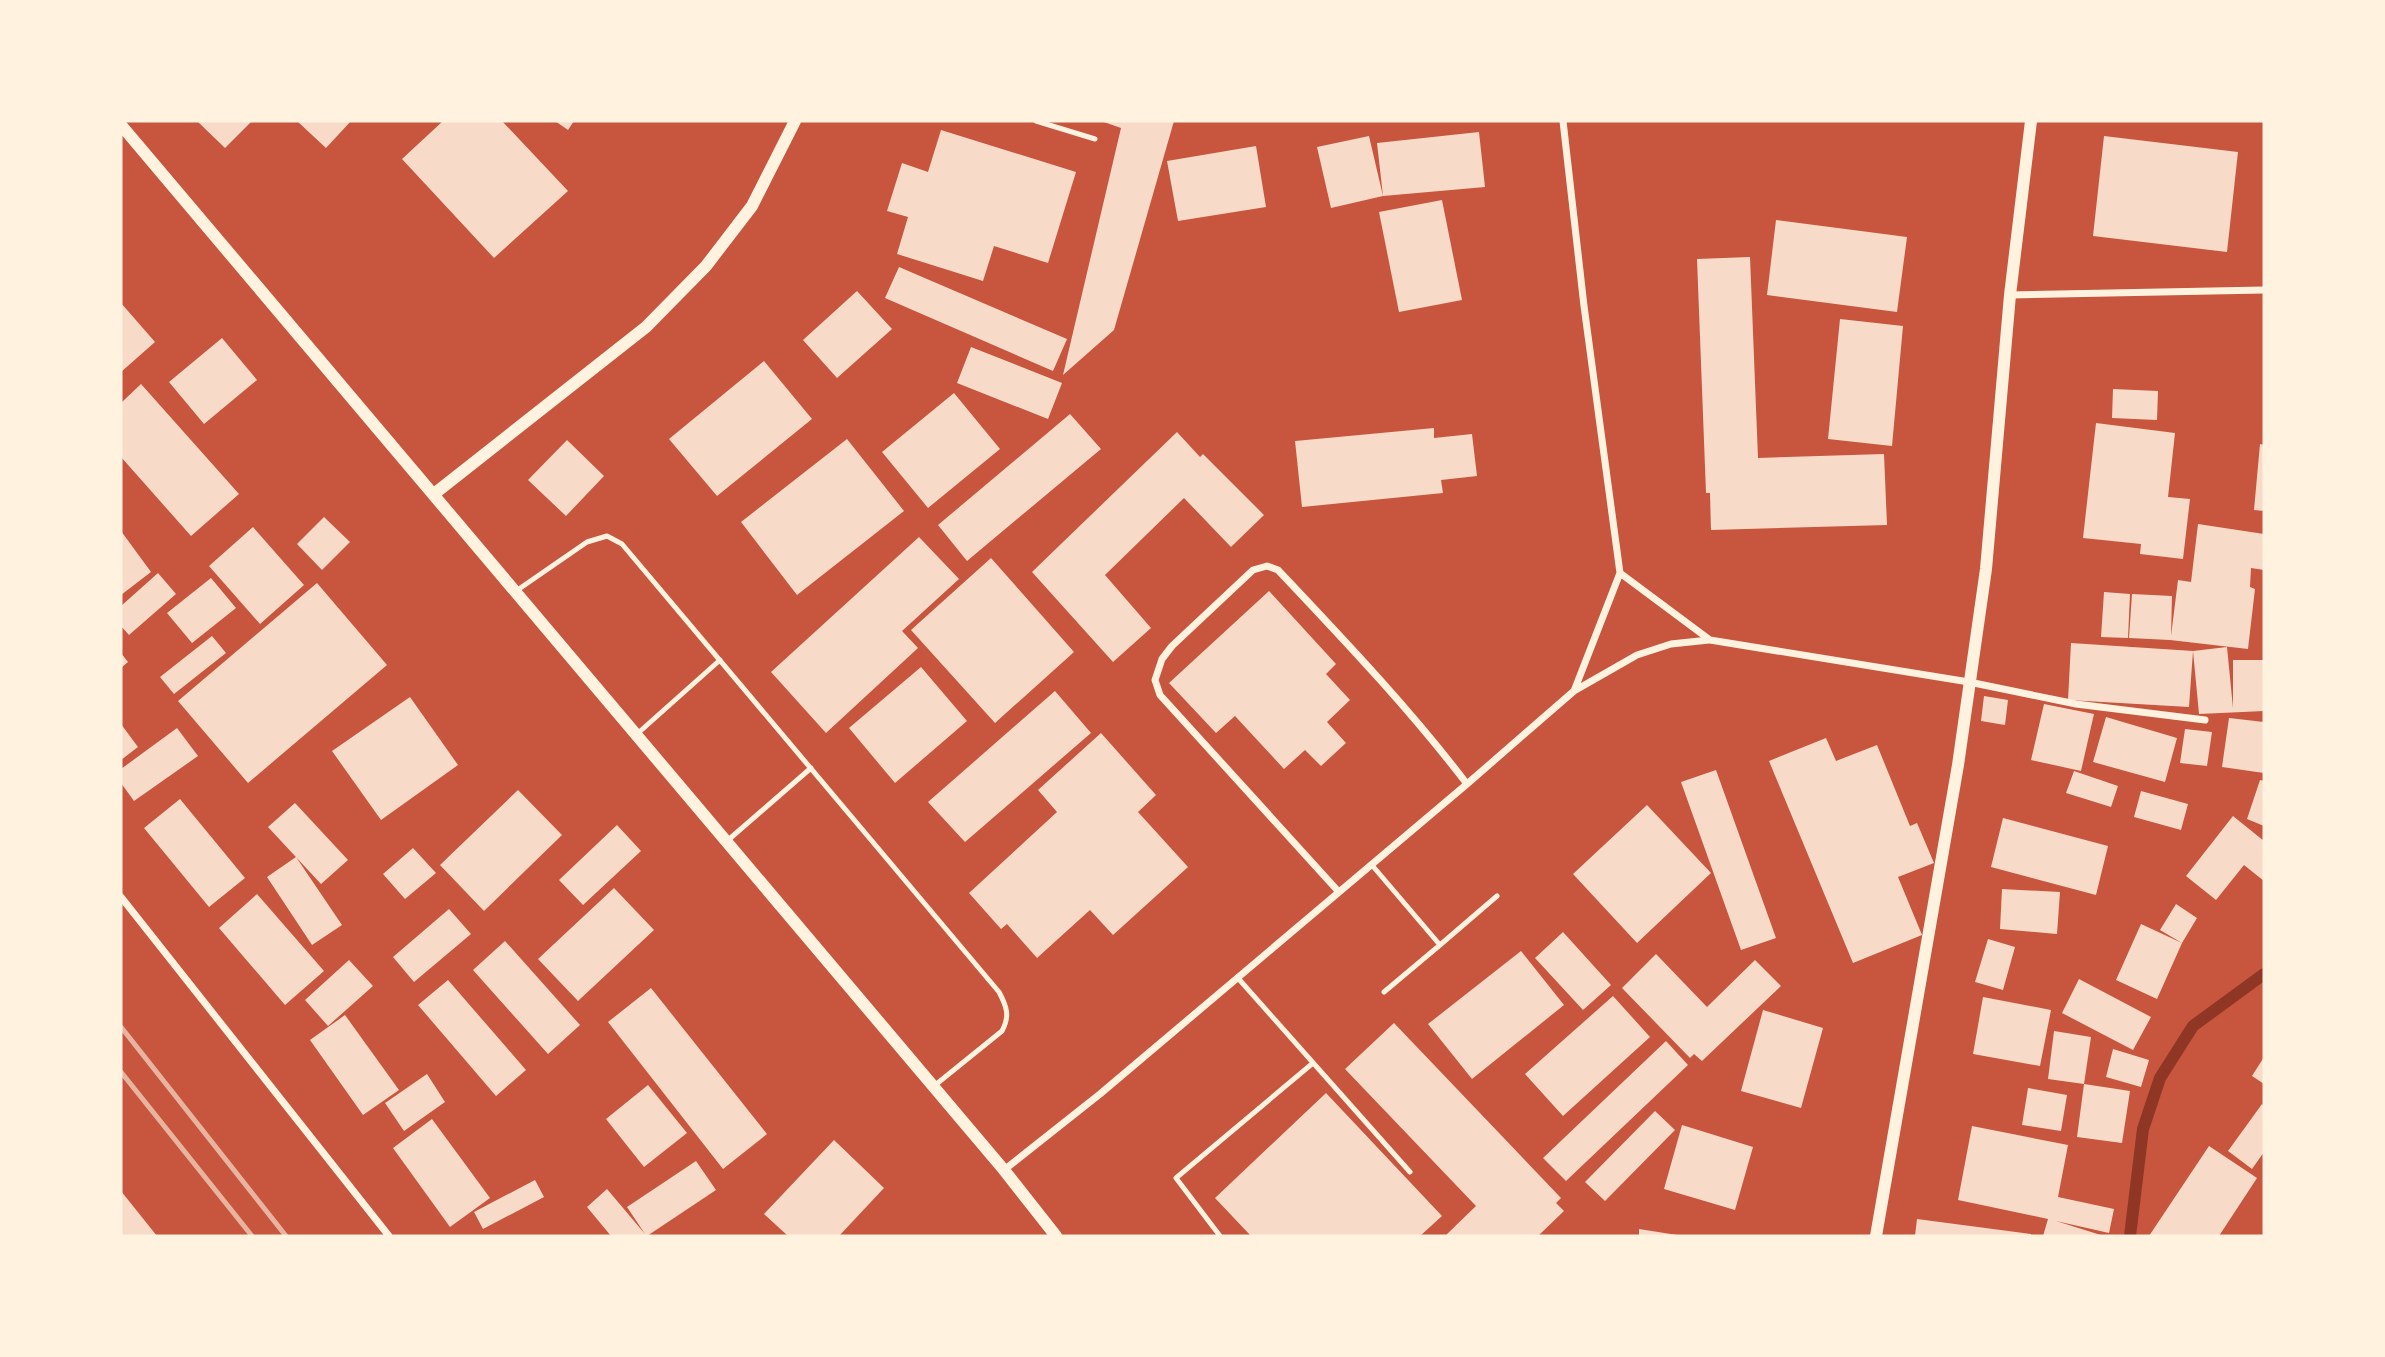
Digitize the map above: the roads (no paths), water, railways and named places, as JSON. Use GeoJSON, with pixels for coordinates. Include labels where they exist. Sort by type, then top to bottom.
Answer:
{"type":"FeatureCollection","features":[{"type":"Feature","properties":{"kind":"street"},"geometry":{"type":"LineString","coordinates":[[434,494],[646,327],[706,266],[752,206],[795,121]]}},
{"type":"Feature","properties":{"kind":"street"},"geometry":{"type":"LineString","coordinates":[[1563,121],[1562,134],[1620,573],[1574,691]]}},
{"type":"Feature","properties":{"kind":"street"},"geometry":{"type":"LineString","coordinates":[[1876,1236],[1958,765],[1986,569],[2010,295],[2031,121]]}},
{"type":"Feature","properties":{"kind":"street"},"geometry":{"type":"LineString","coordinates":[[121,125],[934,1086],[1056,1236]]}},
{"type":"Feature","properties":{"kind":"street"},"geometry":{"type":"LineString","coordinates":[[2010,295],[2264,290]]}},
{"type":"Feature","properties":{"kind":"street"},"geometry":{"type":"LineString","coordinates":[[1338,891],[1160,695],[1155,681],[1162,659],[1172,646],[1253,570],[1267,566],[1278,570],[1364,662],[1445,754],[1467,784]]}},
{"type":"Feature","properties":{"kind":"street"},"geometry":{"type":"LineString","coordinates":[[1620,573],[1710,640]]}},
{"type":"Feature","properties":{"kind":"street"},"geometry":{"type":"LineString","coordinates":[[1004,1170],[1100,1094],[1574,691],[1637,655],[1671,644],[1710,640],[1969,682],[2076,704],[2205,720]]}},
{"type":"Feature","properties":{"kind":"street"},"geometry":{"type":"LineString","coordinates":[[121,897],[389,1236]]}},
{"type":"Feature","properties":{"kind":"lane"},"geometry":{"type":"LineString","coordinates":[[1036,121],[1096,139]]}},
{"type":"Feature","properties":{"kind":"lane"},"geometry":{"type":"LineString","coordinates":[[516,592],[587,542],[607,536],[622,544],[999,992],[1007,1008],[1002,1031],[934,1086]]}},
{"type":"Feature","properties":{"kind":"lane"},"geometry":{"type":"LineString","coordinates":[[637,734],[720,660]]}},
{"type":"Feature","properties":{"kind":"lane"},"geometry":{"type":"LineString","coordinates":[[727,841],[811,768]]}},
{"type":"Feature","properties":{"kind":"lane"},"geometry":{"type":"LineString","coordinates":[[1371,864],[1440,945]]}},
{"type":"Feature","properties":{"kind":"lane"},"geometry":{"type":"LineString","coordinates":[[1384,992],[1497,896]]}},
{"type":"Feature","properties":{"kind":"lane"},"geometry":{"type":"LineString","coordinates":[[1237,977],[1410,1172]]}},
{"type":"Feature","properties":{"kind":"lane"},"geometry":{"type":"LineString","coordinates":[[1220,1236],[1176,1178],[1313,1063]]}},
{"type":"Feature","properties":{"kind":"waterway"},"geometry":{"type":"LineString","coordinates":[[2130,1236],[2143,1129],[2160,1078],[2193,1026],[2264,974]]}},
{"type":"Feature","properties":{"kind":"railway"},"geometry":{"type":"LineString","coordinates":[[121,1027],[286,1236]]}},
{"type":"Feature","properties":{"kind":"railway"},"geometry":{"type":"LineString","coordinates":[[121,1072],[252,1236]]}}]}
